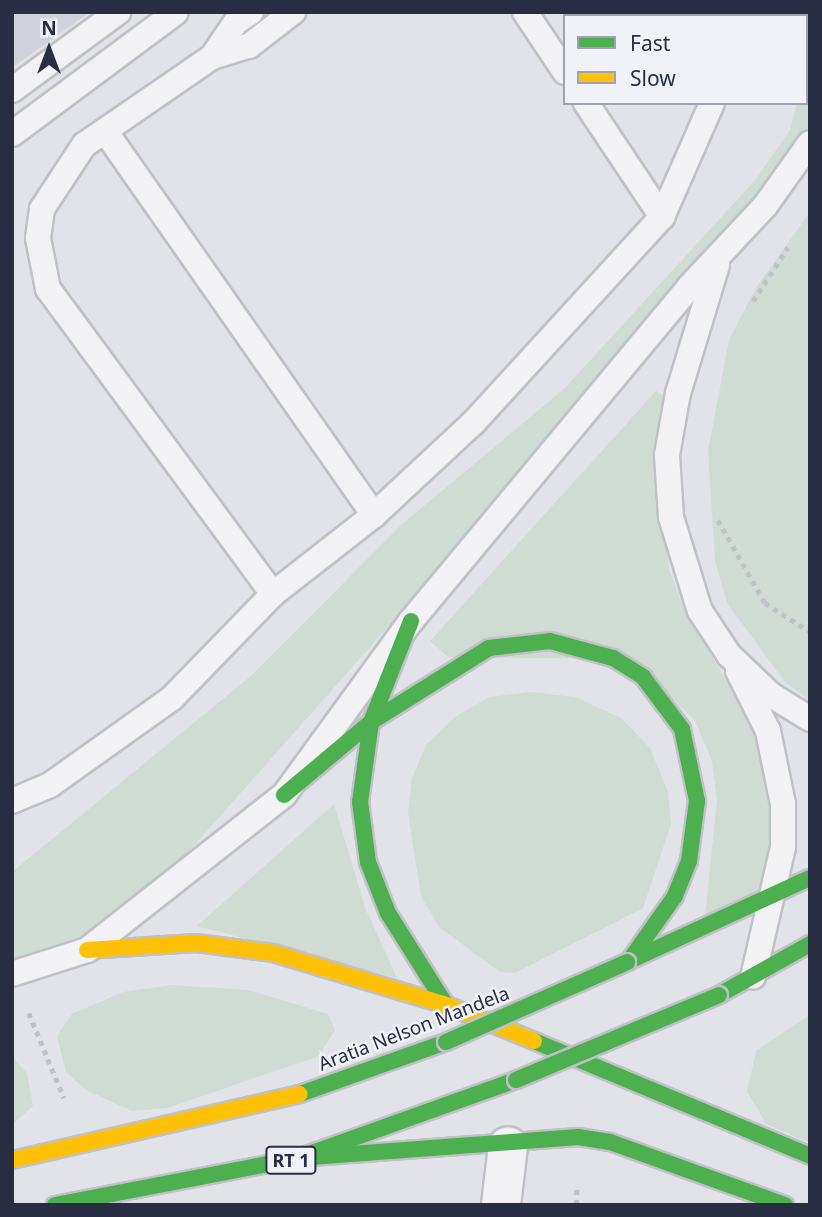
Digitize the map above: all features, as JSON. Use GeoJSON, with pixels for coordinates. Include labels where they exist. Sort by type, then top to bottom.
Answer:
{"type":"FeatureCollection","features":[{"type":"Feature","properties":{"kind":"main road"},"geometry":{"type":"LineString","coordinates":[[411,621],[371,722],[360,802],[368,862],[405,950],[446,1005]]}},
{"type":"Feature","properties":{"kind":"main road"},"geometry":{"type":"LineString","coordinates":[[284,795],[371,722],[457,664],[516,642],[581,647],[643,677],[682,729],[697,801],[689,861],[675,896],[628,962]]}},
{"type":"Feature","properties":{"kind":"main road","name":"Aratia Nelson Mandela"},"geometry":{"type":"LineString","coordinates":[[12,1160],[295,1096],[446,1042],[773,899],[810,878]]}},
{"type":"Feature","properties":{"kind":"main road"},"geometry":{"type":"LineString","coordinates":[[86,950],[196,943],[273,953],[446,1005],[810,1156]]}},
{"type":"Feature","properties":{"kind":"main road","name":"RT 1"},"geometry":{"type":"LineString","coordinates":[[55,1205],[298,1158],[516,1080],[719,995],[810,944]]}},
{"type":"Feature","properties":{"kind":"main road"},"geometry":{"type":"LineString","coordinates":[[298,1158],[508,1146],[578,1137],[610,1142],[785,1205]]}},
{"type":"Feature","properties":{"kind":"street"},"geometry":{"type":"LineString","coordinates":[[501,1205],[508,1146]]}},
{"type":"Feature","properties":{"kind":"lane"},"geometry":{"type":"LineString","coordinates":[[12,90],[118,12]]}},
{"type":"Feature","properties":{"kind":"lane"},"geometry":{"type":"LineString","coordinates":[[14,134],[176,12]]}},
{"type":"Feature","properties":{"kind":"lane"},"geometry":{"type":"LineString","coordinates":[[212,57],[236,22],[251,12]]}},
{"type":"Feature","properties":{"kind":"lane"},"geometry":{"type":"LineString","coordinates":[[273,594],[48,289],[39,261],[43,209],[84,145],[212,57],[249,46],[293,12]]}},
{"type":"Feature","properties":{"kind":"lane"},"geometry":{"type":"LineString","coordinates":[[525,12],[563,69]]}},
{"type":"Feature","properties":{"kind":"lane"},"geometry":{"type":"LineString","coordinates":[[587,105],[662,217]]}},
{"type":"Feature","properties":{"kind":"lane"},"geometry":{"type":"LineString","coordinates":[[12,801],[50,785],[172,698],[273,594],[374,515],[474,422],[662,217],[711,105]]}},
{"type":"Feature","properties":{"kind":"lane"},"geometry":{"type":"LineString","coordinates":[[105,131],[374,515]]}},
{"type":"Feature","properties":{"kind":"lane"},"geometry":{"type":"LineString","coordinates":[[12,974],[86,950],[284,795],[411,621],[719,259],[810,143]]}},
{"type":"Feature","properties":{"kind":"lane"},"geometry":{"type":"LineString","coordinates":[[719,259],[692,335],[667,455],[683,568],[700,611],[730,655],[777,761],[783,847],[753,977]]}},
{"type":"Feature","properties":{"kind":"lane"},"geometry":{"type":"LineString","coordinates":[[730,655],[771,695],[810,719]]}},
{"type":"Feature","properties":{"kind":"path"},"geometry":{"type":"LineString","coordinates":[[748,308],[796,235]]}},
{"type":"Feature","properties":{"kind":"path"},"geometry":{"type":"LineString","coordinates":[[711,508],[765,603],[810,632]]}},
{"type":"Feature","properties":{"kind":"path"},"geometry":{"type":"LineString","coordinates":[[25,1005],[56,1066],[76,1144]]}},
{"type":"Feature","properties":{"kind":"shaded area"},"geometry":{"type":"Polygon","coordinates":[[[12,12],[90,12],[12,68],[12,12]]]}},
{"type":"Feature","properties":{"kind":"shaded area"},"geometry":{"type":"Polygon","coordinates":[[[810,12],[810,133],[773,193],[183,858],[131,908],[12,977],[12,872],[252,675],[402,524],[565,388],[756,179],[790,130],[796,105],[808,105],[808,14],[804,14],[810,12]]]}},
{"type":"Feature","properties":{"kind":"shaded area"},"geometry":{"type":"Polygon","coordinates":[[[810,212],[810,701],[785,682],[727,603],[715,560],[708,451],[729,340],[756,288],[810,212]]]}},
{"type":"Feature","properties":{"kind":"shaded area"},"geometry":{"type":"Polygon","coordinates":[[[656,391],[673,402],[662,518],[670,572],[685,611],[758,735],[775,803],[758,914],[704,927],[717,800],[712,761],[695,721],[633,659],[448,657],[430,641],[656,391]]]}},
{"type":"Feature","properties":{"kind":"shaded area"},"geometry":{"type":"Polygon","coordinates":[[[530,692],[575,697],[621,718],[650,748],[668,792],[671,824],[643,908],[515,973],[500,972],[439,927],[421,896],[408,813],[412,778],[426,745],[456,716],[490,697],[530,692]]]}},
{"type":"Feature","properties":{"kind":"shaded area"},"geometry":{"type":"Polygon","coordinates":[[[334,804],[366,910],[397,978],[197,926],[334,804]]]}},
{"type":"Feature","properties":{"kind":"shaded area"},"geometry":{"type":"Polygon","coordinates":[[[172,985],[248,990],[328,1014],[335,1030],[319,1056],[167,1108],[132,1111],[86,1090],[66,1072],[57,1036],[72,1014],[123,992],[172,985]]]}},
{"type":"Feature","properties":{"kind":"shaded area"},"geometry":{"type":"Polygon","coordinates":[[[810,1015],[810,1143],[766,1124],[747,1091],[756,1051],[810,1015]]]}},
{"type":"Feature","properties":{"kind":"shaded area"},"geometry":{"type":"Polygon","coordinates":[[[12,1057],[27,1073],[33,1106],[12,1125],[12,1057]]]}},
{"type":"Feature","properties":{"kind":"traffic: fast"},"geometry":{"type":"LineString","coordinates":[[411,621],[371,722],[360,802],[368,862],[388,913],[446,1005]]}},
{"type":"Feature","properties":{"kind":"traffic: fast"},"geometry":{"type":"LineString","coordinates":[[284,795],[371,722],[489,648],[550,641],[613,658],[643,677],[682,729],[697,801],[689,861],[675,896],[629,961]]}},
{"type":"Feature","properties":{"kind":"traffic: fast"},"geometry":{"type":"LineString","coordinates":[[627,962],[810,878]]}},
{"type":"Feature","properties":{"kind":"traffic: fast"},"geometry":{"type":"LineString","coordinates":[[719,995],[810,944]]}},
{"type":"Feature","properties":{"kind":"traffic: fast"},"geometry":{"type":"LineString","coordinates":[[446,1042],[627,962]]}},
{"type":"Feature","properties":{"kind":"traffic: fast"},"geometry":{"type":"LineString","coordinates":[[516,1080],[719,995]]}},
{"type":"Feature","properties":{"kind":"traffic: fast"},"geometry":{"type":"LineString","coordinates":[[534,1041],[810,1156]]}},
{"type":"Feature","properties":{"kind":"traffic: fast"},"geometry":{"type":"LineString","coordinates":[[300,1094],[446,1042]]}},
{"type":"Feature","properties":{"kind":"traffic: fast"},"geometry":{"type":"LineString","coordinates":[[55,1205],[298,1158],[516,1080]]}},
{"type":"Feature","properties":{"kind":"traffic: fast"},"geometry":{"type":"LineString","coordinates":[[298,1158],[578,1137],[610,1142],[785,1205]]}},
{"type":"Feature","properties":{"kind":"traffic: slow"},"geometry":{"type":"LineString","coordinates":[[87,950],[196,943],[273,953],[446,1005],[534,1041]]}},
{"type":"Feature","properties":{"kind":"traffic: slow"},"geometry":{"type":"LineString","coordinates":[[12,1160],[300,1094]]}}]}
